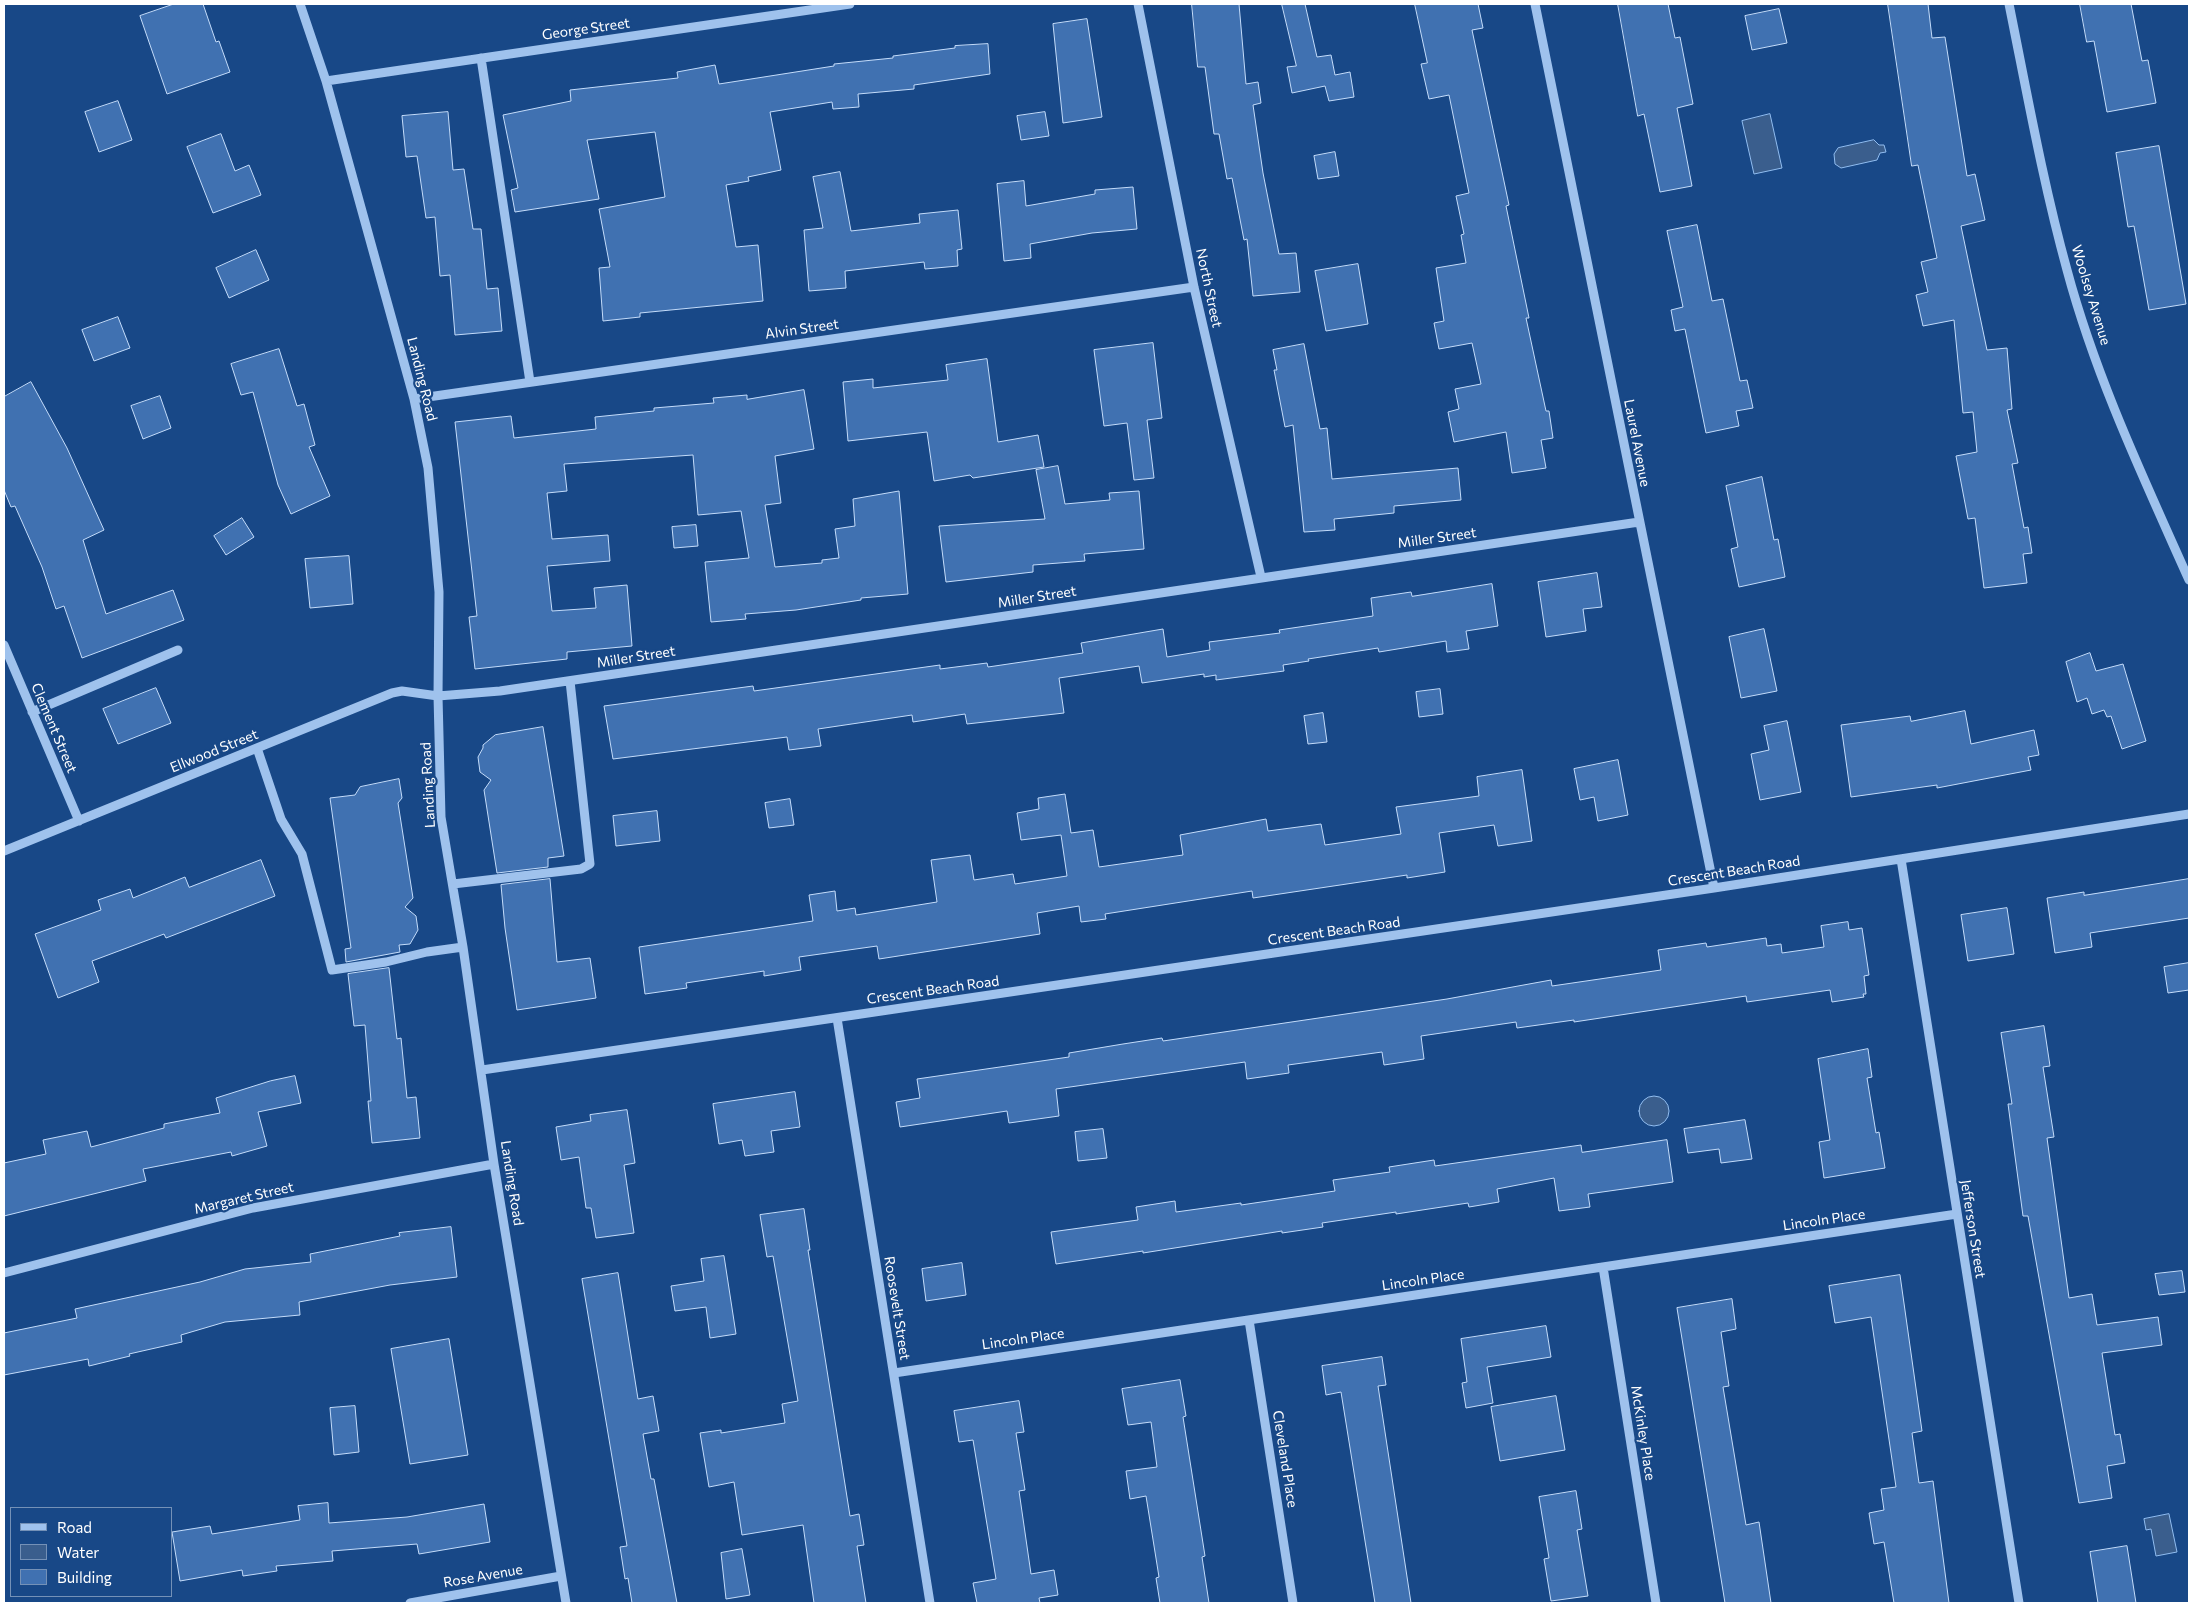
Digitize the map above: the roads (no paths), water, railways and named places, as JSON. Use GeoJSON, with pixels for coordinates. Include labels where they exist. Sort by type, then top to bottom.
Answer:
{"type":"FeatureCollection","features":[{"type":"Feature","properties":{"kind":"street","name":"Landing Road"},"geometry":{"type":"LineString","coordinates":[[300,4],[326,81],[414,398],[433,501],[439,592],[438,696],[441,817],[482,1070],[494,1164],[566,1603]]}},
{"type":"Feature","properties":{"kind":"street","name":"George Street"},"geometry":{"type":"LineString","coordinates":[[326,81],[850,4]]}},
{"type":"Feature","properties":{"kind":"street","name":"North Street"},"geometry":{"type":"LineString","coordinates":[[1138,4],[1194,287],[1261,577]]}},
{"type":"Feature","properties":{"kind":"street","name":"Laurel Avenue"},"geometry":{"type":"LineString","coordinates":[[1535,4],[1714,888]]}},
{"type":"Feature","properties":{"kind":"street","name":"Woolsey Avenue"},"geometry":{"type":"LineString","coordinates":[[2009,4],[2067,271],[2114,412],[2189,580]]}},
{"type":"Feature","properties":{"kind":"street"},"geometry":{"type":"LineString","coordinates":[[481,58],[530,382]]}},
{"type":"Feature","properties":{"kind":"street","name":"Alvin Street"},"geometry":{"type":"LineString","coordinates":[[414,398],[1194,287]]}},
{"type":"Feature","properties":{"kind":"street","name":"Miller Street"},"geometry":{"type":"LineString","coordinates":[[438,696],[500,691],[570,681],[1639,522]]}},
{"type":"Feature","properties":{"kind":"street","name":"Clement Street"},"geometry":{"type":"LineString","coordinates":[[4,645],[79,821]]}},
{"type":"Feature","properties":{"kind":"street"},"geometry":{"type":"LineString","coordinates":[[32,712],[178,650]]}},
{"type":"Feature","properties":{"kind":"street"},"geometry":{"type":"LineString","coordinates":[[453,884],[581,869],[590,864],[570,681]]}},
{"type":"Feature","properties":{"kind":"street","name":"Ellwood Street"},"geometry":{"type":"LineString","coordinates":[[4,851],[392,693],[402,691],[438,696]]}},
{"type":"Feature","properties":{"kind":"street"},"geometry":{"type":"LineString","coordinates":[[257,748],[281,819],[302,854],[332,970],[463,947]]}},
{"type":"Feature","properties":{"kind":"street","name":"Crescent Beach Road"},"geometry":{"type":"LineString","coordinates":[[482,1070],[1714,888],[2189,814]]}},
{"type":"Feature","properties":{"kind":"street","name":"Jefferson Street"},"geometry":{"type":"LineString","coordinates":[[1901,859],[2018,1603]]}},
{"type":"Feature","properties":{"kind":"street","name":"Roosevelt Street"},"geometry":{"type":"LineString","coordinates":[[837,1018],[930,1603]]}},
{"type":"Feature","properties":{"kind":"street","name":"Margaret Street"},"geometry":{"type":"LineString","coordinates":[[4,1274],[253,1208],[494,1164]]}},
{"type":"Feature","properties":{"kind":"street","name":"Lincoln Place"},"geometry":{"type":"LineString","coordinates":[[894,1372],[1957,1214]]}},
{"type":"Feature","properties":{"kind":"street","name":"McKinley Place"},"geometry":{"type":"LineString","coordinates":[[1603,1267],[1656,1603]]}},
{"type":"Feature","properties":{"kind":"street","name":"Cleveland Place"},"geometry":{"type":"LineString","coordinates":[[1248,1320],[1293,1603]]}},
{"type":"Feature","properties":{"kind":"street","name":"Rose Avenue"},"geometry":{"type":"LineString","coordinates":[[410,1603],[561,1576]]}},
{"type":"Feature","properties":{"kind":"water"},"geometry":{"type":"Polygon","coordinates":[[[1770,114],[1782,168],[1754,174],[1742,121],[1770,114]]]}},
{"type":"Feature","properties":{"kind":"water"},"geometry":{"type":"Polygon","coordinates":[[[1874,140],[1879,145],[1884,145],[1886,152],[1880,153],[1877,160],[1841,168],[1835,164],[1834,154],[1838,148],[1874,140]]]}},
{"type":"Feature","properties":{"kind":"water"},"geometry":{"type":"Polygon","coordinates":[[[1654,1096],[1665,1100],[1669,1111],[1665,1122],[1654,1126],[1643,1122],[1639,1111],[1643,1100],[1654,1096]]]}},
{"type":"Feature","properties":{"kind":"water"},"geometry":{"type":"Polygon","coordinates":[[[2169,1514],[2177,1552],[2156,1556],[2151,1529],[2146,1530],[2144,1519],[2169,1514]]]}}]}
